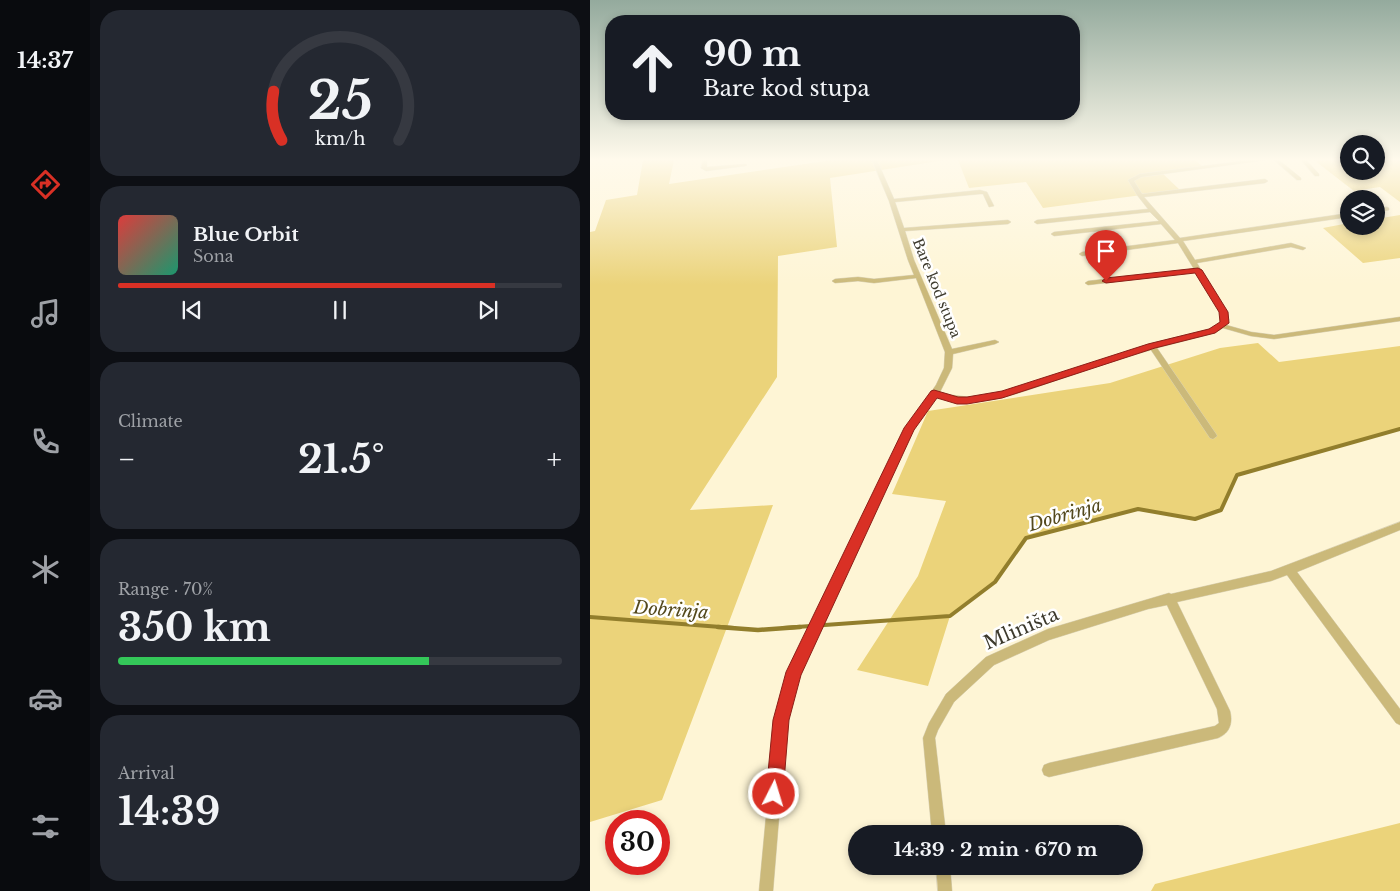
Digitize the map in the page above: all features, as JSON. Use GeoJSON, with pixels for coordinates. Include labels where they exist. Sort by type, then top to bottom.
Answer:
{"type":"FeatureCollection","features":[{"type":"Feature","properties":{"kind":"street","name":"Bare kod stupa"},"geometry":{"type":"LineString","coordinates":[[766,891],[781,720],[788,691],[810,638],[910,428],[946,378],[949,362],[942,332],[901,232],[892,202]]}},
{"type":"Feature","properties":{"kind":"street"},"geometry":{"type":"LineString","coordinates":[[989,202],[991,206]]}},
{"type":"Feature","properties":{"kind":"street"},"geometry":{"type":"LineString","coordinates":[[934,393],[967,401],[1002,395],[1152,346],[1212,331],[1222,326],[1225,320],[1223,312],[1198,270],[1179,241],[1146,202]]}},
{"type":"Feature","properties":{"kind":"street"},"geometry":{"type":"LineString","coordinates":[[1037,222],[1153,210]]}},
{"type":"Feature","properties":{"kind":"street"},"geometry":{"type":"LineString","coordinates":[[1082,254],[1340,216]]}},
{"type":"Feature","properties":{"kind":"street","name":"Bare kod stupa"},"geometry":{"type":"LineString","coordinates":[[901,232],[1008,222]]}},
{"type":"Feature","properties":{"kind":"street"},"geometry":{"type":"LineString","coordinates":[[1054,234],[1164,222]]}},
{"type":"Feature","properties":{"kind":"street","name":"Bare kod stupa"},"geometry":{"type":"LineString","coordinates":[[901,232],[990,225]]}},
{"type":"Feature","properties":{"kind":"street"},"geometry":{"type":"LineString","coordinates":[[1192,262],[1291,245],[1302,248]]}},
{"type":"Feature","properties":{"kind":"street"},"geometry":{"type":"LineString","coordinates":[[1088,283],[1198,270]]}},
{"type":"Feature","properties":{"kind":"street"},"geometry":{"type":"LineString","coordinates":[[835,281],[861,279],[874,281],[918,276]]}},
{"type":"Feature","properties":{"kind":"street"},"geometry":{"type":"LineString","coordinates":[[1222,326],[1250,334],[1274,337],[1400,319]]}},
{"type":"Feature","properties":{"kind":"street","name":"Bare kod stupa"},"geometry":{"type":"LineString","coordinates":[[948,352],[995,342]]}},
{"type":"Feature","properties":{"kind":"street"},"geometry":{"type":"LineString","coordinates":[[1152,346],[1213,436]]}},
{"type":"Feature","properties":{"kind":"street","name":"Mliništa"},"geometry":{"type":"LineString","coordinates":[[938,825],[929,738],[936,720],[950,698],[977,672],[999,657],[1048,635],[1169,598],[1271,576],[1400,526]]}},
{"type":"Feature","properties":{"kind":"street"},"geometry":{"type":"LineString","coordinates":[[1289,570],[1400,719]]}},
{"type":"Feature","properties":{"kind":"street"},"geometry":{"type":"LineString","coordinates":[[1049,770],[1218,732],[1223,728],[1226,721],[1223,708],[1169,598]]}},
{"type":"Feature","properties":{"kind":"street"},"geometry":{"type":"LineString","coordinates":[[944,875],[946,891]]}},
{"type":"Feature","properties":{"kind":"shaded area"},"geometry":{"type":"Polygon","coordinates":[[[605,202],[832,202],[837,247],[778,256],[777,377],[690,510],[773,505],[662,800],[629,810],[605,810],[605,817],[590,822],[590,232],[595,231],[605,202]]]}},
{"type":"Feature","properties":{"kind":"shaded area"},"geometry":{"type":"Polygon","coordinates":[[[1039,202],[1092,202],[1043,208],[1039,202]]]}},
{"type":"Feature","properties":{"kind":"shaded area"},"geometry":{"type":"Polygon","coordinates":[[[1400,215],[1400,258],[1363,263],[1323,228],[1340,225],[1340,235],[1385,235],[1385,218],[1400,215]]]}},
{"type":"Feature","properties":{"kind":"shaded area"},"geometry":{"type":"Polygon","coordinates":[[[1258,343],[1279,362],[1400,346],[1400,429],[1238,475],[1221,510],[1195,519],[1138,509],[1026,538],[995,582],[950,616],[928,686],[857,670],[918,576],[946,501],[892,494],[928,411],[1110,383],[1220,348],[1258,343]]]}},
{"type":"Feature","properties":{"kind":"shaded area"},"geometry":{"type":"Polygon","coordinates":[[[1400,823],[1400,891],[1151,891],[1155,884],[1400,823]]]}},
{"type":"Feature","properties":{"kind":"waterway","name":"Dobrinja"},"geometry":{"type":"LineString","coordinates":[[783,628],[950,616],[995,582],[1026,538],[1138,509],[1195,519],[1221,510],[1237,475],[1400,429]]}},
{"type":"Feature","properties":{"kind":"waterway","name":"Dobrinja"},"geometry":{"type":"LineString","coordinates":[[590,617],[734,628]]}},
{"type":"Feature","properties":{"kind":"waterway","name":"Dobrinja"},"geometry":{"type":"LineString","coordinates":[[718,627],[758,630],[800,627]]}},
{"type":"Feature","properties":{"kind":"route"},"geometry":{"type":"LineString","coordinates":[[774,794],[781,720],[794,672],[910,428],[934,393],[944,397],[967,401],[1002,395],[1152,346],[1212,331],[1224,323],[1223,312],[1198,270],[1106,281]]}}]}
